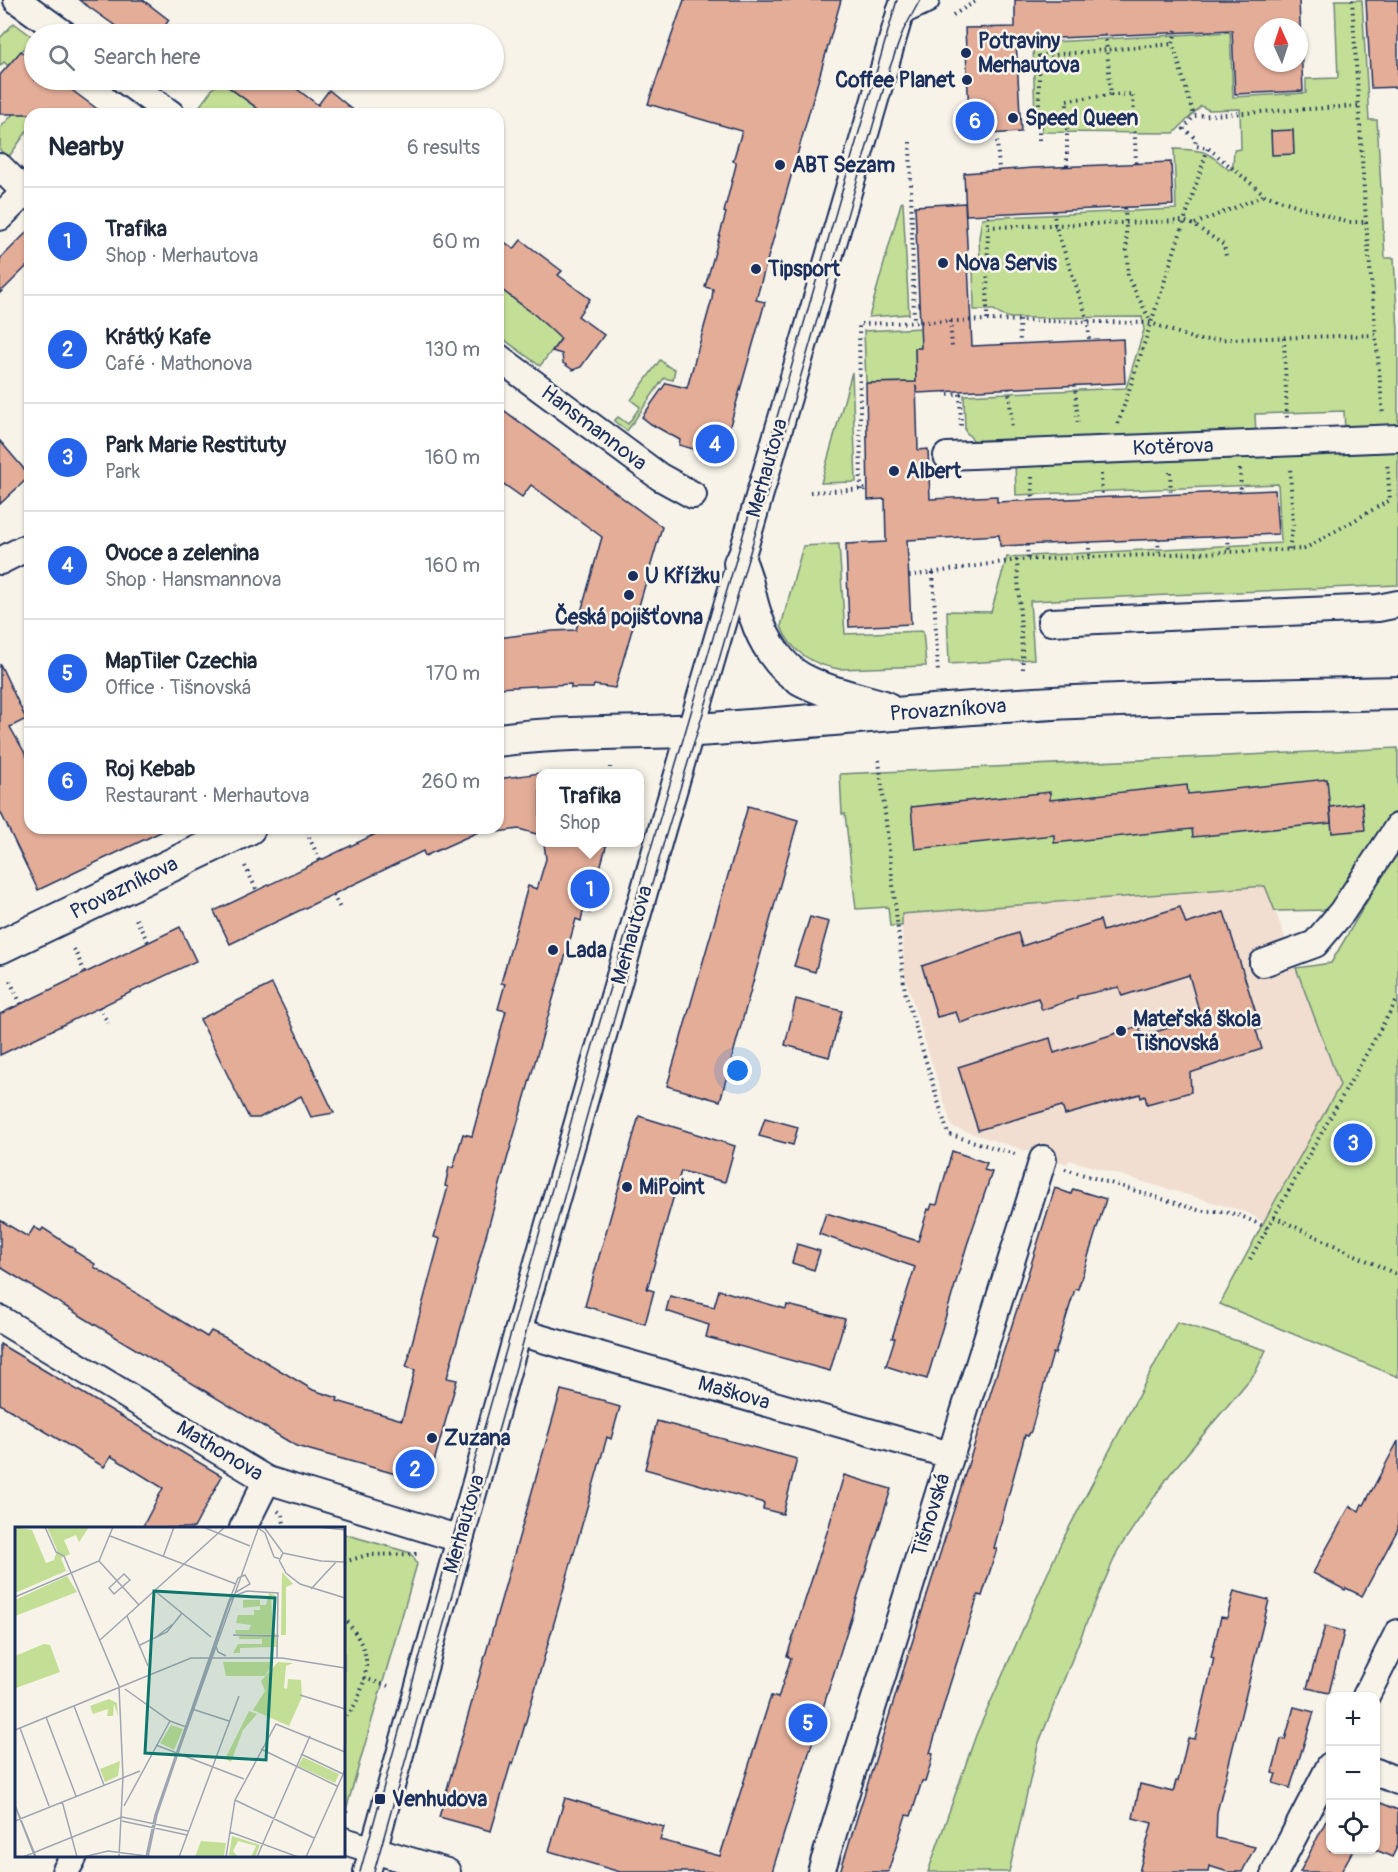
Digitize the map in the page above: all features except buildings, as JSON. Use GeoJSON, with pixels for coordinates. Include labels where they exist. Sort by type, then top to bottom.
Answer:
{"type":"FeatureCollection","features":[{"type":"Feature","properties":{"kind":"main road"},"geometry":{"type":"LineString","coordinates":[[740,563],[764,639],[784,664],[800,678],[837,694],[909,713]]}},
{"type":"Feature","properties":{"kind":"main road","name":"Provazníkova"},"geometry":{"type":"LineString","coordinates":[[504,739],[603,732],[690,730],[1004,706],[1177,697],[1398,693]]}},
{"type":"Feature","properties":{"kind":"main road","name":"Provazníkova"},"geometry":{"type":"LineString","coordinates":[[0,947],[236,834]]}},
{"type":"Feature","properties":{"kind":"street"},"geometry":{"type":"LineString","coordinates":[[17,0],[50,24]]}},
{"type":"Feature","properties":{"kind":"street"},"geometry":{"type":"LineString","coordinates":[[902,6],[926,0]]}},
{"type":"Feature","properties":{"kind":"street","name":"Merhautova"},"geometry":{"type":"LineString","coordinates":[[370,1861],[690,730],[902,6]]}},
{"type":"Feature","properties":{"kind":"street"},"geometry":{"type":"LineString","coordinates":[[138,90],[163,108]]}},
{"type":"Feature","properties":{"kind":"street"},"geometry":{"type":"LineString","coordinates":[[0,167],[24,191]]}},
{"type":"Feature","properties":{"kind":"street"},"geometry":{"type":"LineString","coordinates":[[0,217],[24,193]]}},
{"type":"Feature","properties":{"kind":"street","name":"Hansmannova"},"geometry":{"type":"LineString","coordinates":[[504,361],[660,477],[693,495]]}},
{"type":"Feature","properties":{"kind":"street","name":"Kotěrova"},"geometry":{"type":"LineString","coordinates":[[955,455],[1288,442],[1392,447]]}},
{"type":"Feature","properties":{"kind":"street"},"geometry":{"type":"LineString","coordinates":[[0,561],[24,549]]}},
{"type":"Feature","properties":{"kind":"street"},"geometry":{"type":"LineString","coordinates":[[1051,622],[1378,608],[1398,604]]}},
{"type":"Feature","properties":{"kind":"street"},"geometry":{"type":"LineString","coordinates":[[1263,963],[1315,944],[1342,912],[1398,827]]}},
{"type":"Feature","properties":{"kind":"street","name":"Tišnovská"},"geometry":{"type":"LineString","coordinates":[[821,1872],[1043,1159]]}},
{"type":"Feature","properties":{"kind":"street","name":"Mathonova"},"geometry":{"type":"LineString","coordinates":[[0,1319],[267,1480],[460,1539]]}},
{"type":"Feature","properties":{"kind":"street","name":"Maškova"},"geometry":{"type":"LineString","coordinates":[[518,1332],[950,1455]]}},
{"type":"Feature","properties":{"kind":"street"},"geometry":{"type":"LineString","coordinates":[[244,1527],[267,1480]]}},
{"type":"Feature","properties":{"kind":"street"},"geometry":{"type":"LineString","coordinates":[[1368,1692],[1398,1633]]}},
{"type":"Feature","properties":{"kind":"street"},"geometry":{"type":"LineString","coordinates":[[1275,1872],[1326,1774]]}},
{"type":"Feature","properties":{"kind":"street"},"geometry":{"type":"LineString","coordinates":[[1380,1774],[1398,1781]]}},
{"type":"Feature","properties":{"kind":"street"},"geometry":{"type":"LineString","coordinates":[[346,1830],[370,1861],[447,1872]]}},
{"type":"Feature","properties":{"kind":"street"},"geometry":{"type":"LineString","coordinates":[[65,1872],[73,1857]]}},
{"type":"Feature","properties":{"kind":"path"},"geometry":{"type":"LineString","coordinates":[[953,15],[978,0]]}},
{"type":"Feature","properties":{"kind":"path"},"geometry":{"type":"LineString","coordinates":[[1352,0],[1366,222],[1383,417]]}},
{"type":"Feature","properties":{"kind":"path"},"geometry":{"type":"LineString","coordinates":[[1176,30],[1173,44],[1194,116]]}},
{"type":"Feature","properties":{"kind":"path"},"geometry":{"type":"LineString","coordinates":[[1106,34],[1111,94]]}},
{"type":"Feature","properties":{"kind":"path"},"geometry":{"type":"LineString","coordinates":[[1038,37],[1039,140]]}},
{"type":"Feature","properties":{"kind":"path"},"geometry":{"type":"LineString","coordinates":[[1039,56],[1173,44]]}},
{"type":"Feature","properties":{"kind":"path"},"geometry":{"type":"LineString","coordinates":[[1067,166],[1068,100],[1111,94],[1133,94],[1136,164]]}},
{"type":"Feature","properties":{"kind":"path"},"geometry":{"type":"LineString","coordinates":[[1358,106],[1194,116],[1184,129],[1196,138],[1196,146],[1208,148],[1266,195],[1346,222],[1366,222]]}},
{"type":"Feature","properties":{"kind":"path"},"geometry":{"type":"LineString","coordinates":[[997,141],[999,171]]}},
{"type":"Feature","properties":{"kind":"path"},"geometry":{"type":"LineString","coordinates":[[910,142],[914,322]]}},
{"type":"Feature","properties":{"kind":"path"},"geometry":{"type":"LineString","coordinates":[[1109,450],[1208,148]]}},
{"type":"Feature","properties":{"kind":"path"},"geometry":{"type":"LineString","coordinates":[[1194,225],[1266,195]]}},
{"type":"Feature","properties":{"kind":"path"},"geometry":{"type":"LineString","coordinates":[[1125,208],[1128,277],[1151,322]]}},
{"type":"Feature","properties":{"kind":"path"},"geometry":{"type":"LineString","coordinates":[[1054,211],[1055,224],[1088,321],[1089,340]]}},
{"type":"Feature","properties":{"kind":"path"},"geometry":{"type":"LineString","coordinates":[[987,320],[988,214]]}},
{"type":"Feature","properties":{"kind":"path"},"geometry":{"type":"LineString","coordinates":[[988,227],[1183,221],[1194,225],[1224,245],[1226,256]]}},
{"type":"Feature","properties":{"kind":"path"},"geometry":{"type":"LineString","coordinates":[[861,490],[859,324],[987,320],[1151,322],[1197,340],[1376,334]]}},
{"type":"Feature","properties":{"kind":"path"},"geometry":{"type":"LineString","coordinates":[[1019,320],[1020,344]]}},
{"type":"Feature","properties":{"kind":"path"},"geometry":{"type":"LineString","coordinates":[[950,321],[952,347]]}},
{"type":"Feature","properties":{"kind":"path"},"geometry":{"type":"LineString","coordinates":[[1284,338],[1293,526],[1289,549]]}},
{"type":"Feature","properties":{"kind":"path"},"geometry":{"type":"LineString","coordinates":[[1075,385],[1080,451]]}},
{"type":"Feature","properties":{"kind":"path"},"geometry":{"type":"LineString","coordinates":[[1009,388],[1013,453]]}},
{"type":"Feature","properties":{"kind":"path"},"geometry":{"type":"LineString","coordinates":[[946,391],[946,395],[960,394],[955,455]]}},
{"type":"Feature","properties":{"kind":"path"},"geometry":{"type":"LineString","coordinates":[[909,576],[1017,560],[1304,549],[1390,500],[1392,447]]}},
{"type":"Feature","properties":{"kind":"path"},"geometry":{"type":"LineString","coordinates":[[810,492],[868,489]]}},
{"type":"Feature","properties":{"kind":"path"},"geometry":{"type":"LineString","coordinates":[[1228,536],[1228,551]]}},
{"type":"Feature","properties":{"kind":"path"},"geometry":{"type":"LineString","coordinates":[[1158,539],[1160,554]]}},
{"type":"Feature","properties":{"kind":"path"},"geometry":{"type":"LineString","coordinates":[[1089,542],[1089,557]]}},
{"type":"Feature","properties":{"kind":"path"},"geometry":{"type":"LineString","coordinates":[[1027,545],[1028,560]]}},
{"type":"Feature","properties":{"kind":"path"},"geometry":{"type":"LineString","coordinates":[[1017,560],[1023,669]]}},
{"type":"Feature","properties":{"kind":"path"},"geometry":{"type":"LineString","coordinates":[[933,573],[938,673]]}},
{"type":"Feature","properties":{"kind":"path"},"geometry":{"type":"LineString","coordinates":[[879,760],[905,992],[948,1134],[1022,1156],[1043,1159],[1060,1168],[1200,1211],[1223,1210],[1267,1228]]}},
{"type":"Feature","properties":{"kind":"path"},"geometry":{"type":"LineString","coordinates":[[309,837],[320,861]]}},
{"type":"Feature","properties":{"kind":"path"},"geometry":{"type":"LineString","coordinates":[[245,866],[257,891]]}},
{"type":"Feature","properties":{"kind":"path"},"geometry":{"type":"LineString","coordinates":[[333,895],[341,910]]}},
{"type":"Feature","properties":{"kind":"path"},"geometry":{"type":"LineString","coordinates":[[136,919],[148,942]]}},
{"type":"Feature","properties":{"kind":"path"},"geometry":{"type":"LineString","coordinates":[[74,949],[85,973]]}},
{"type":"Feature","properties":{"kind":"path"},"geometry":{"type":"LineString","coordinates":[[10,981],[21,1004]]}},
{"type":"Feature","properties":{"kind":"path"},"geometry":{"type":"LineString","coordinates":[[1250,1259],[1397,1001]]}},
{"type":"Feature","properties":{"kind":"path"},"geometry":{"type":"LineString","coordinates":[[99,1006],[108,1023]]}},
{"type":"Feature","properties":{"kind":"path"},"geometry":{"type":"LineString","coordinates":[[1274,1217],[1398,1275]]}},
{"type":"Feature","properties":{"kind":"path"},"geometry":{"type":"LineString","coordinates":[[282,1514],[285,1527]]}},
{"type":"Feature","properties":{"kind":"path"},"geometry":{"type":"LineString","coordinates":[[345,1562],[367,1555],[421,1554]]}},
{"type":"Feature","properties":{"kind":"path"},"geometry":{"type":"LineString","coordinates":[[345,1618],[366,1654],[364,1678],[357,1702],[345,1717]]}},
{"type":"Feature","properties":{"kind":"path"},"geometry":{"type":"LineString","coordinates":[[364,1678],[388,1686]]}},
{"type":"Feature","properties":{"kind":"shaded area","name":"Mateřská škola Tišnovská"},"geometry":{"type":"Polygon","coordinates":[[[1266,886],[1340,1085],[1264,1222],[1246,1212],[1069,1160],[1067,1164],[952,1127],[905,977],[901,914],[1266,886]]]}},
{"type":"Feature","properties":{"kind":"green space"},"geometry":{"type":"Polygon","coordinates":[[[1335,0],[1362,0],[1369,120],[1377,120],[1385,258],[1394,258],[1398,331],[1398,429],[1345,431],[1344,411],[1255,414],[1256,435],[975,442],[965,431],[964,395],[1126,388],[1144,330],[1142,317],[1010,318],[994,310],[974,310],[973,264],[980,263],[979,238],[982,218],[1176,209],[1174,149],[1204,152],[1229,170],[1233,165],[1234,150],[1241,149],[1240,109],[1209,110],[1201,106],[1174,133],[1042,132],[1043,120],[1035,120],[1033,43],[1230,32],[1233,97],[1306,93],[1306,79],[1338,78],[1335,0]]]}},
{"type":"Feature","properties":{"kind":"green space"},"geometry":{"type":"Polygon","coordinates":[[[14,23],[24,30],[24,49],[8,66],[4,62],[0,66],[0,38],[14,23]]]}},
{"type":"Feature","properties":{"kind":"green space"},"geometry":{"type":"Polygon","coordinates":[[[212,90],[233,90],[257,108],[198,108],[212,90]]]}},
{"type":"Feature","properties":{"kind":"green space"},"geometry":{"type":"Polygon","coordinates":[[[15,112],[24,113],[24,135],[8,158],[0,150],[0,128],[15,112]]]}},
{"type":"Feature","properties":{"kind":"green space"},"geometry":{"type":"Polygon","coordinates":[[[903,202],[909,314],[869,317],[901,203],[903,202]]]}},
{"type":"Feature","properties":{"kind":"green space"},"geometry":{"type":"Polygon","coordinates":[[[504,292],[563,336],[540,366],[504,339],[504,292]]]}},
{"type":"Feature","properties":{"kind":"green space"},"geometry":{"type":"Polygon","coordinates":[[[921,328],[922,348],[915,349],[916,382],[866,383],[864,331],[921,328]]]}},
{"type":"Feature","properties":{"kind":"green space"},"geometry":{"type":"Polygon","coordinates":[[[660,360],[675,369],[673,380],[664,378],[627,431],[614,421],[618,417],[628,424],[640,407],[631,400],[660,360]]]}},
{"type":"Feature","properties":{"kind":"green space"},"geometry":{"type":"Polygon","coordinates":[[[852,372],[856,482],[821,483],[852,372]]]}},
{"type":"Feature","properties":{"kind":"green space"},"geometry":{"type":"Polygon","coordinates":[[[1398,444],[1398,585],[1030,601],[1034,659],[949,664],[947,611],[991,612],[1007,557],[1281,543],[1278,484],[1016,495],[1015,460],[1398,444]]]}},
{"type":"Feature","properties":{"kind":"green space"},"geometry":{"type":"Polygon","coordinates":[[[839,544],[845,634],[923,631],[926,666],[839,669],[804,656],[790,643],[781,626],[803,546],[839,544]]]}},
{"type":"Feature","properties":{"kind":"green space"},"geometry":{"type":"Polygon","coordinates":[[[1398,748],[1398,812],[1331,910],[1275,911],[1265,886],[902,914],[902,926],[890,926],[888,907],[856,909],[845,814],[842,814],[840,774],[1398,748]]]}},
{"type":"Feature","properties":{"kind":"green space"},"geometry":{"type":"Polygon","coordinates":[[[1398,848],[1398,1377],[1220,1304],[1340,1085],[1296,968],[1331,963],[1398,848]]]}},
{"type":"Feature","properties":{"kind":"green space"},"geometry":{"type":"Polygon","coordinates":[[[1177,1322],[1266,1350],[1255,1373],[1170,1474],[1118,1550],[1038,1745],[1009,1872],[928,1872],[976,1735],[1061,1543],[1177,1322]]]}},
{"type":"Feature","properties":{"kind":"green space"},"geometry":{"type":"Polygon","coordinates":[[[345,1534],[411,1553],[417,1564],[346,1810],[345,1534]]]}},
{"type":"Feature","properties":{"kind":"tram line"},"geometry":{"type":"LineString","coordinates":[[360,1872],[586,1069],[897,0]]}},
{"type":"Feature","properties":{"kind":"tram line"},"geometry":{"type":"LineString","coordinates":[[374,1872],[665,838],[714,677],[889,70],[903,31],[920,0]]}},
{"type":"Feature","properties":{"kind":"place","name":"Potraviny Merhautova"},"geometry":{"type":"Point","coordinates":[966,53]}},
{"type":"Feature","properties":{"kind":"place","name":"Coffee Planet"},"geometry":{"type":"Point","coordinates":[967,80]}},
{"type":"Feature","properties":{"kind":"place","name":"Speed Queen"},"geometry":{"type":"Point","coordinates":[1013,118]}},
{"type":"Feature","properties":{"kind":"place","name":"Roj Kebab"},"geometry":{"type":"Point","coordinates":[975,121]}},
{"type":"Feature","properties":{"kind":"place","name":"ABT Sezam"},"geometry":{"type":"Point","coordinates":[780,165]}},
{"type":"Feature","properties":{"kind":"place","name":"Nova Servis"},"geometry":{"type":"Point","coordinates":[943,263]}},
{"type":"Feature","properties":{"kind":"place","name":"Tipsport"},"geometry":{"type":"Point","coordinates":[756,269]}},
{"type":"Feature","properties":{"kind":"place","name":"Ovoce a zelenina"},"geometry":{"type":"Point","coordinates":[715,444]}},
{"type":"Feature","properties":{"kind":"place","name":"Albert"},"geometry":{"type":"Point","coordinates":[894,471]}},
{"type":"Feature","properties":{"kind":"place","name":"U Křížku"},"geometry":{"type":"Point","coordinates":[633,576]}},
{"type":"Feature","properties":{"kind":"place","name":"Česká pojišťovna"},"geometry":{"type":"Point","coordinates":[629,595]}},
{"type":"Feature","properties":{"kind":"place","name":"Trafika"},"geometry":{"type":"Point","coordinates":[590,889]}},
{"type":"Feature","properties":{"kind":"place","name":"Lada"},"geometry":{"type":"Point","coordinates":[553,950]}},
{"type":"Feature","properties":{"kind":"place","name":"Mateřská škola Tišnovská"},"geometry":{"type":"Point","coordinates":[1121,1031]}},
{"type":"Feature","properties":{"kind":"place","name":"Park Marie Restituty"},"geometry":{"type":"Point","coordinates":[1353,1143]}},
{"type":"Feature","properties":{"kind":"place","name":"MiPoint"},"geometry":{"type":"Point","coordinates":[627,1187]}},
{"type":"Feature","properties":{"kind":"place","name":"Zuzana"},"geometry":{"type":"Point","coordinates":[432,1438]}},
{"type":"Feature","properties":{"kind":"place","name":"Krátký Kafe"},"geometry":{"type":"Point","coordinates":[415,1469]}},
{"type":"Feature","properties":{"kind":"place","name":"MapTiler Czechia"},"geometry":{"type":"Point","coordinates":[808,1723]}},
{"type":"Feature","properties":{"kind":"place","name":"Venhudova"},"geometry":{"type":"Point","coordinates":[380,1799]}}]}
